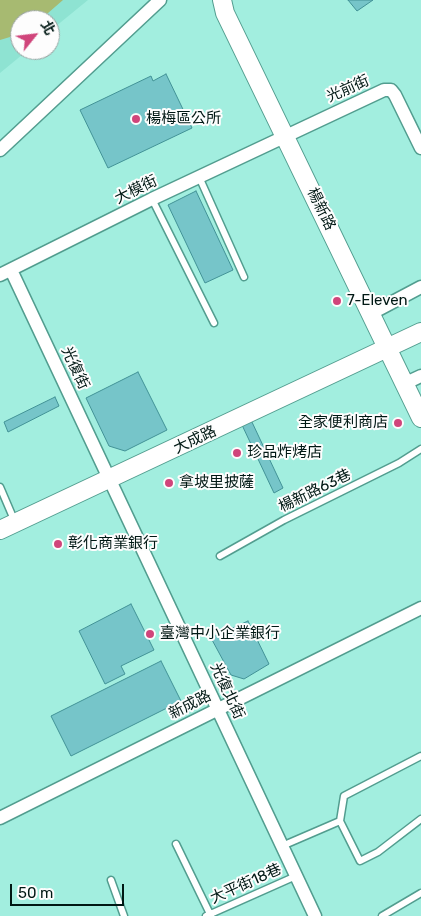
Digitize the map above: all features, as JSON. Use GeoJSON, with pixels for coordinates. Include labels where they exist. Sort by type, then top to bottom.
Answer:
{"type":"FeatureCollection","features":[{"type":"Feature","properties":{"kind":"main road","name":"楊新路"},"geometry":{"type":"LineString","coordinates":[[222,0],[225,13],[388,348],[413,380],[421,418]]}},
{"type":"Feature","properties":{"kind":"main road","name":"大成路"},"geometry":{"type":"LineString","coordinates":[[8,527],[421,332]]}},
{"type":"Feature","properties":{"kind":"street"},"geometry":{"type":"LineString","coordinates":[[0,150],[160,0]]}},
{"type":"Feature","properties":{"kind":"street","name":"光前街"},"geometry":{"type":"LineString","coordinates":[[287,137],[374,94],[390,90],[395,95],[421,148]]}},
{"type":"Feature","properties":{"kind":"street","name":"大模街"},"geometry":{"type":"LineString","coordinates":[[6,272],[152,199],[287,137]]}},
{"type":"Feature","properties":{"kind":"street","name":"光復街"},"geometry":{"type":"LineString","coordinates":[[6,272],[110,480]]}},
{"type":"Feature","properties":{"kind":"street"},"geometry":{"type":"LineString","coordinates":[[372,313],[421,287]]}},
{"type":"Feature","properties":{"kind":"street","name":"光復北街"},"geometry":{"type":"LineString","coordinates":[[110,480],[315,916]]}},
{"type":"Feature","properties":{"kind":"street","name":"新成路"},"geometry":{"type":"LineString","coordinates":[[0,818],[421,608]]}},
{"type":"Feature","properties":{"kind":"lane"},"geometry":{"type":"LineString","coordinates":[[200,178],[244,277]]}},
{"type":"Feature","properties":{"kind":"lane"},"geometry":{"type":"LineString","coordinates":[[152,199],[214,323]]}},
{"type":"Feature","properties":{"kind":"lane","name":"楊新路63巷"},"geometry":{"type":"LineString","coordinates":[[220,556],[284,520],[399,463],[421,448]]}},
{"type":"Feature","properties":{"kind":"lane"},"geometry":{"type":"LineString","coordinates":[[0,486],[8,527]]}},
{"type":"Feature","properties":{"kind":"lane"},"geometry":{"type":"LineString","coordinates":[[421,756],[344,796],[340,821],[360,861],[378,852],[421,819]]}},
{"type":"Feature","properties":{"kind":"lane"},"geometry":{"type":"LineString","coordinates":[[282,846],[340,821]]}},
{"type":"Feature","properties":{"kind":"lane"},"geometry":{"type":"LineString","coordinates":[[176,844],[209,915]]}},
{"type":"Feature","properties":{"kind":"lane","name":"大平街18巷"},"geometry":{"type":"LineString","coordinates":[[209,915],[296,876]]}},
{"type":"Feature","properties":{"kind":"lane"},"geometry":{"type":"LineString","coordinates":[[110,880],[124,916]]}},
{"type":"Feature","properties":{"kind":"lane"},"geometry":{"type":"LineString","coordinates":[[382,916],[421,893]]}},
{"type":"Feature","properties":{"kind":"shaded area"},"geometry":{"type":"Polygon","coordinates":[[[0,0],[88,0],[60,23],[60,10],[10,10],[10,60],[16,60],[0,73],[0,0]]]}},
{"type":"Feature","properties":{"kind":"shaded area"},"geometry":{"type":"Polygon","coordinates":[[[0,0],[63,0],[52,10],[10,10],[10,37],[0,40],[0,0]]]}},
{"type":"Feature","properties":{"kind":"building"},"geometry":{"type":"Polygon","coordinates":[[[348,0],[373,0],[357,11],[348,0]]]}},
{"type":"Feature","properties":{"kind":"building","name":"楊梅區公所"},"geometry":{"type":"Polygon","coordinates":[[[166,74],[192,128],[108,168],[80,110],[151,76],[153,81],[166,74]]]}},
{"type":"Feature","properties":{"kind":"building"},"geometry":{"type":"Polygon","coordinates":[[[196,191],[233,270],[205,283],[168,205],[196,191]]]}},
{"type":"Feature","properties":{"kind":"building"},"geometry":{"type":"Polygon","coordinates":[[[138,372],[167,430],[125,451],[109,446],[86,398],[138,372]]]}},
{"type":"Feature","properties":{"kind":"building"},"geometry":{"type":"Polygon","coordinates":[[[55,397],[59,406],[8,432],[4,422],[55,397]]]}},
{"type":"Feature","properties":{"kind":"building"},"geometry":{"type":"Polygon","coordinates":[[[251,420],[283,488],[274,493],[242,425],[251,420]]]}},
{"type":"Feature","properties":{"kind":"building"},"geometry":{"type":"Polygon","coordinates":[[[131,604],[154,650],[121,666],[125,674],[105,684],[79,631],[131,604]]]}},
{"type":"Feature","properties":{"kind":"building"},"geometry":{"type":"Polygon","coordinates":[[[248,621],[269,664],[244,679],[231,675],[211,638],[248,621]]]}},
{"type":"Feature","properties":{"kind":"building"},"geometry":{"type":"Polygon","coordinates":[[[161,661],[181,701],[71,756],[51,716],[161,661]]]}},
{"type":"Feature","properties":{"kind":"place","name":"楊梅區公所"},"geometry":{"type":"Point","coordinates":[136,119]}},
{"type":"Feature","properties":{"kind":"place","name":"7-Eleven"},"geometry":{"type":"Point","coordinates":[337,301]}},
{"type":"Feature","properties":{"kind":"place","name":"全家便利商店"},"geometry":{"type":"Point","coordinates":[398,423]}},
{"type":"Feature","properties":{"kind":"place","name":"珍品炸烤店"},"geometry":{"type":"Point","coordinates":[237,453]}},
{"type":"Feature","properties":{"kind":"place","name":"拿坡里披薩"},"geometry":{"type":"Point","coordinates":[169,483]}},
{"type":"Feature","properties":{"kind":"place","name":"彰化商業銀行"},"geometry":{"type":"Point","coordinates":[58,544]}},
{"type":"Feature","properties":{"kind":"place","name":"臺灣中小企業銀行"},"geometry":{"type":"Point","coordinates":[150,634]}}]}
